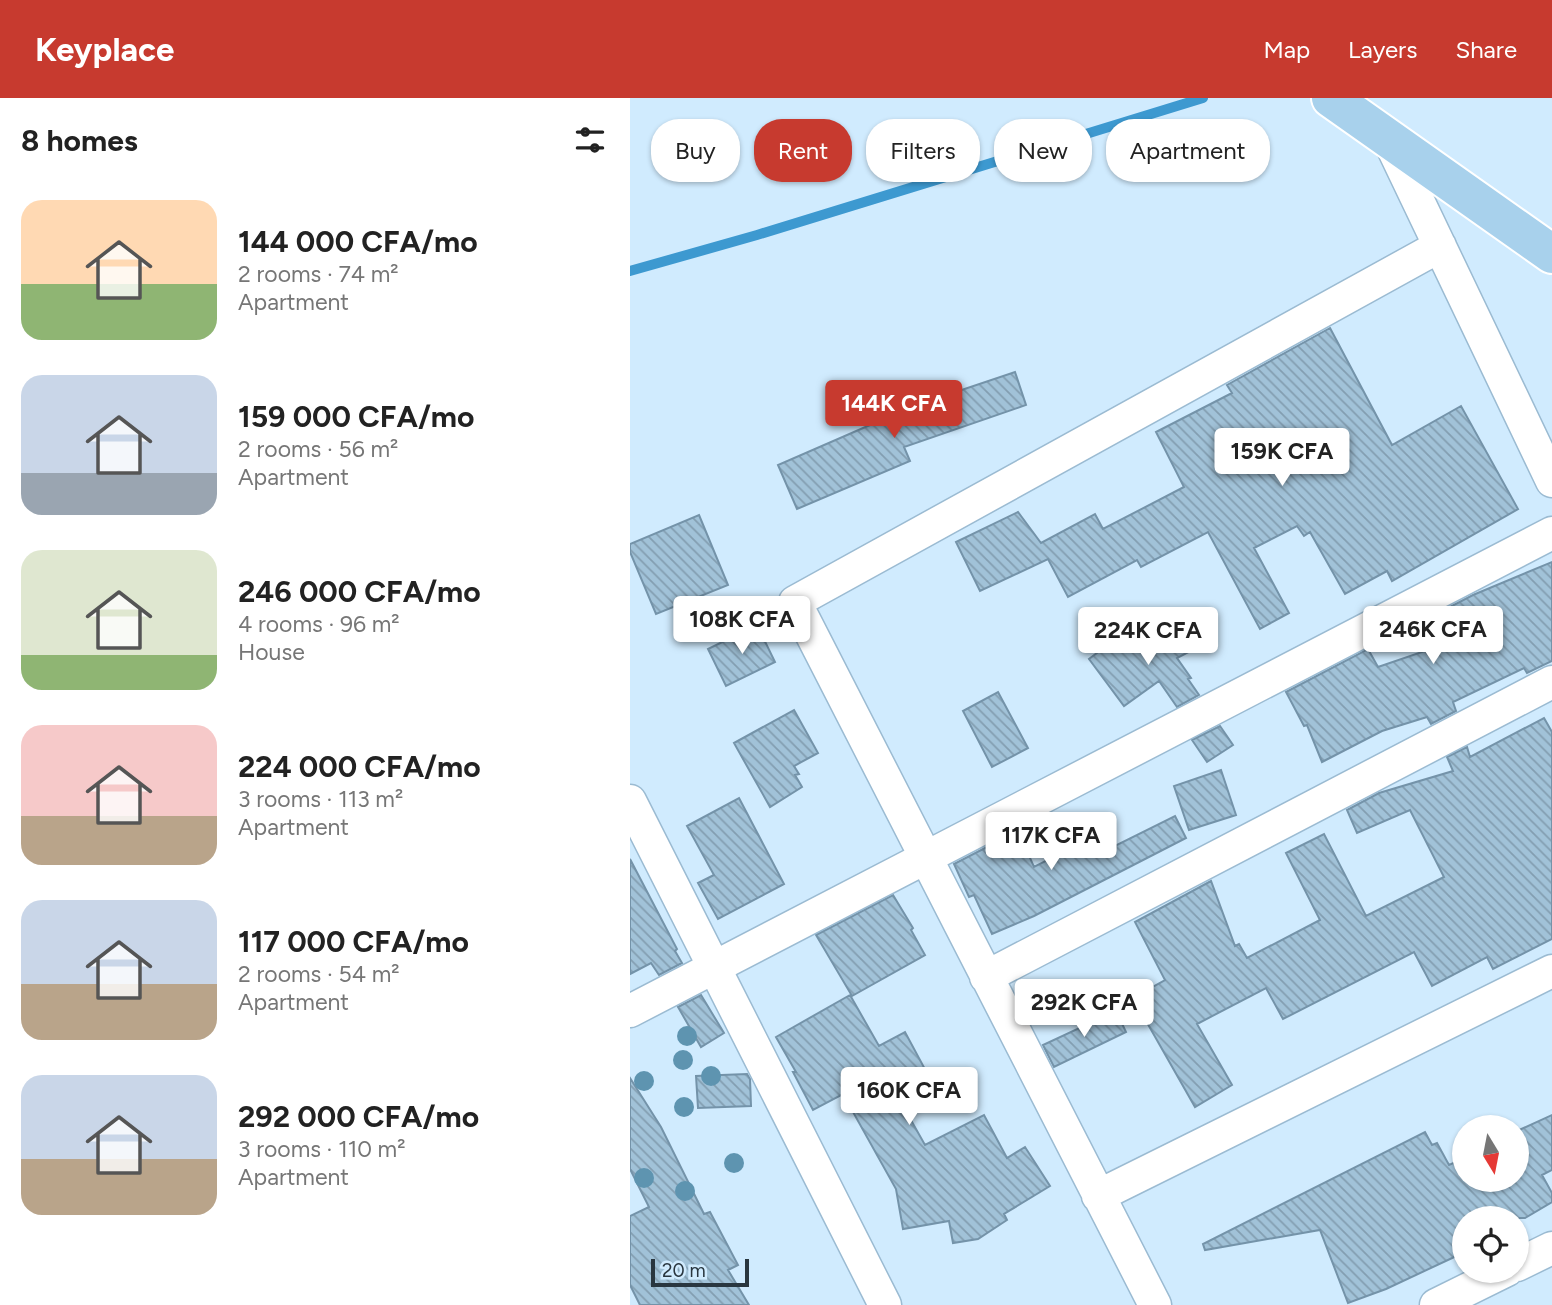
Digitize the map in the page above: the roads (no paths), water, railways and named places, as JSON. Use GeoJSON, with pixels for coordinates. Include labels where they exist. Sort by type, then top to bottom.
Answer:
{"type":"FeatureCollection","features":[{"type":"Feature","properties":{"kind":"main road"},"geometry":{"type":"LineString","coordinates":[[1331,98],[1552,254]]}},
{"type":"Feature","properties":{"kind":"street"},"geometry":{"type":"LineString","coordinates":[[1390,142],[1552,481]]}},
{"type":"Feature","properties":{"kind":"street"},"geometry":{"type":"LineString","coordinates":[[1155,1305],[795,602],[1440,246]]}},
{"type":"Feature","properties":{"kind":"street"},"geometry":{"type":"LineString","coordinates":[[630,1011],[1552,533]]}},
{"type":"Feature","properties":{"kind":"street"},"geometry":{"type":"LineString","coordinates":[[986,977],[1552,682]]}},
{"type":"Feature","properties":{"kind":"street"},"geometry":{"type":"LineString","coordinates":[[630,801],[885,1305]]}},
{"type":"Feature","properties":{"kind":"street"},"geometry":{"type":"LineString","coordinates":[[1098,1196],[1552,971]]}},
{"type":"Feature","properties":{"kind":"street"},"geometry":{"type":"LineString","coordinates":[[1529,1259],[1552,1248]]}},
{"type":"Feature","properties":{"kind":"street"},"geometry":{"type":"LineString","coordinates":[[1446,1303],[1483,1283]]}},
{"type":"Feature","properties":{"kind":"waterway"},"geometry":{"type":"LineString","coordinates":[[630,271],[757,235],[1203,98]]}}]}
